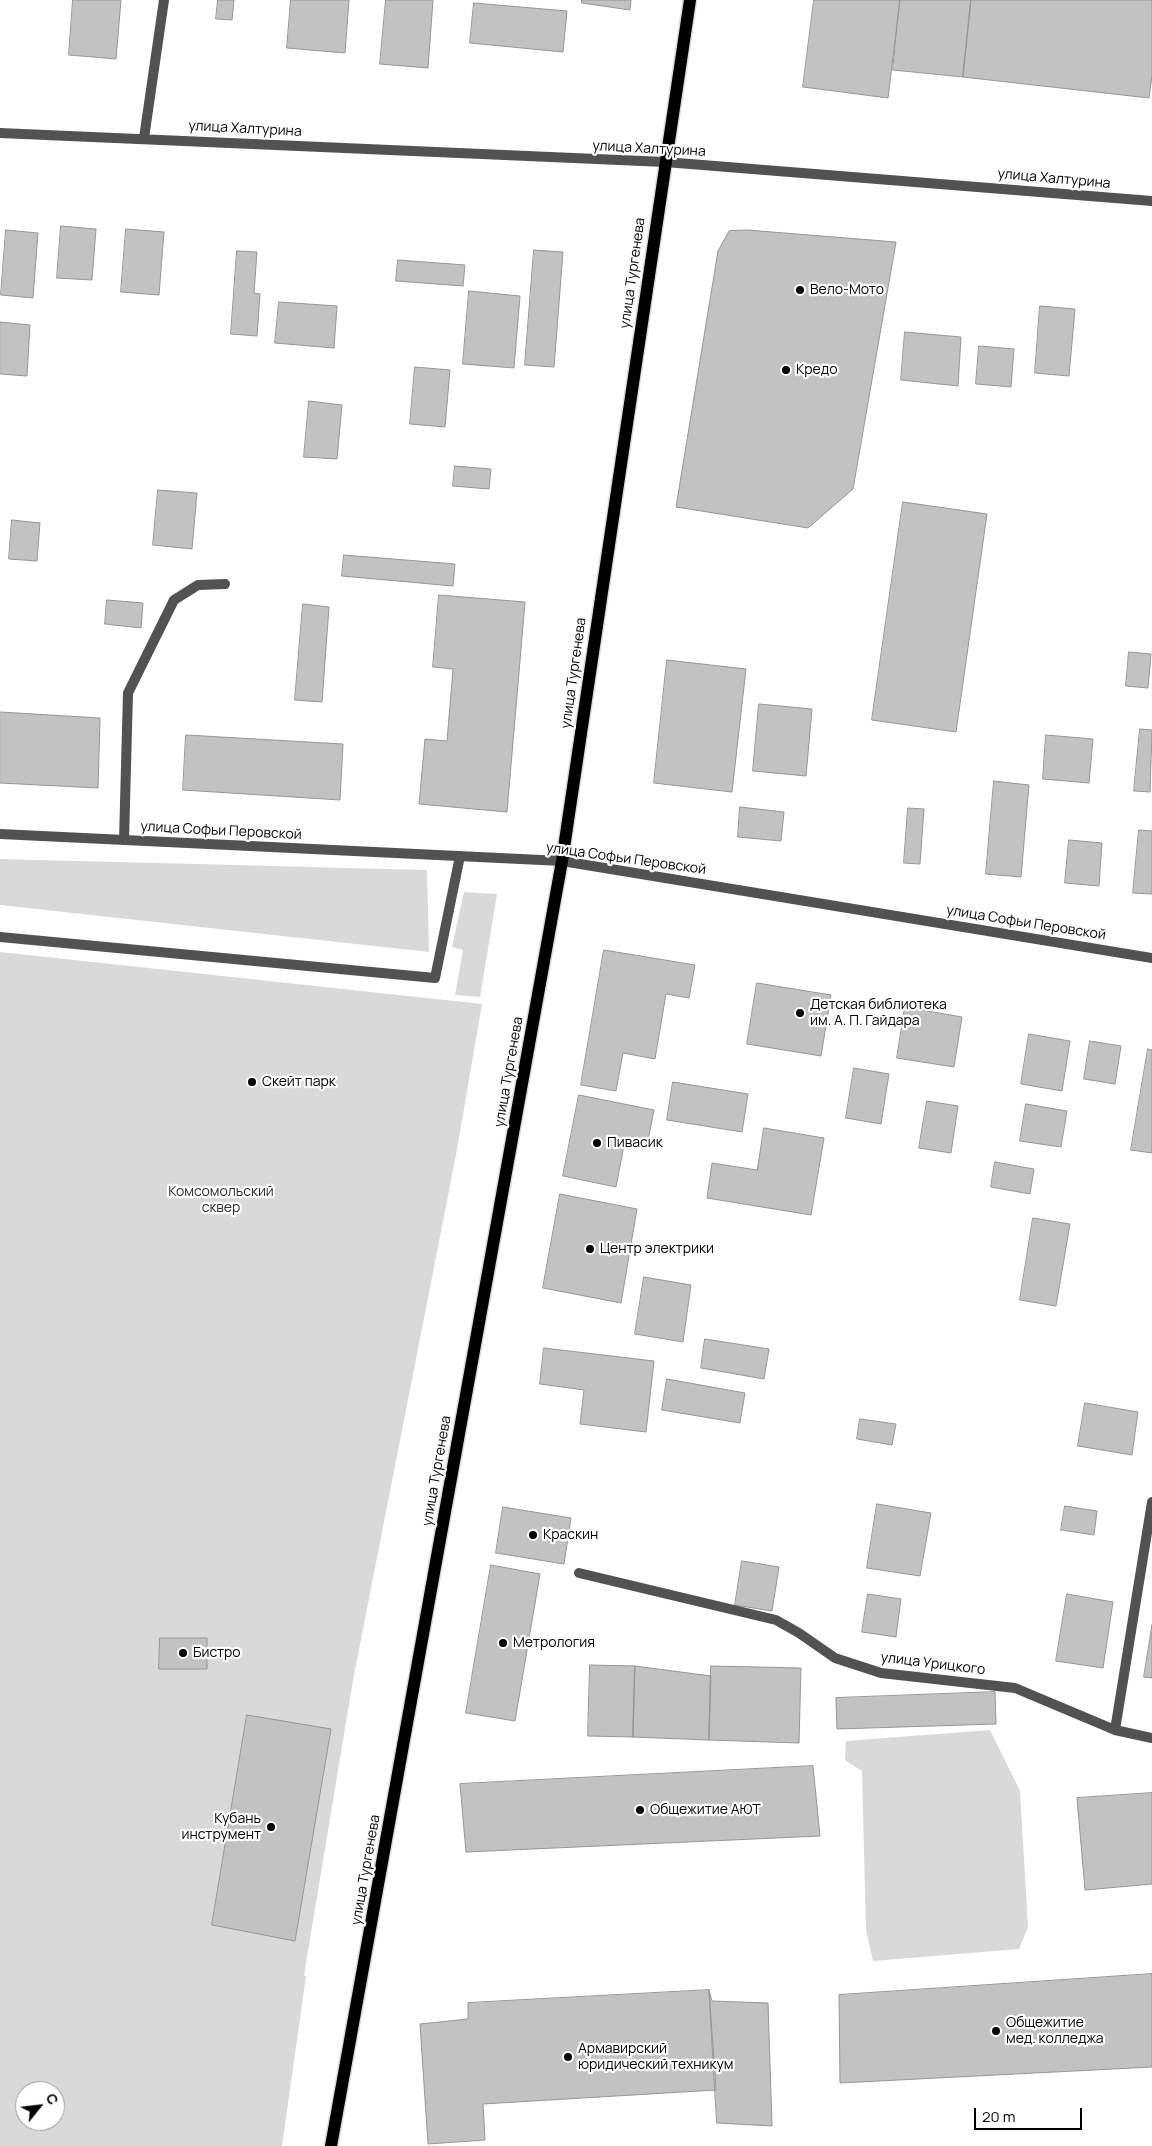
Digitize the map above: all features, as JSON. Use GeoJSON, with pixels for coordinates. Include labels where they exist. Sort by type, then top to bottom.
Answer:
{"type":"FeatureCollection","features":[{"type":"Feature","properties":{"kind":"main road","name":"улица Тургенева"},"geometry":{"type":"LineString","coordinates":[[331,2146],[562,861],[690,0]]}},
{"type":"Feature","properties":{"kind":"street"},"geometry":{"type":"LineString","coordinates":[[144,138],[164,0]]}},
{"type":"Feature","properties":{"kind":"street","name":"улица Халтурина"},"geometry":{"type":"LineString","coordinates":[[0,133],[665,162],[1152,201]]}},
{"type":"Feature","properties":{"kind":"street"},"geometry":{"type":"LineString","coordinates":[[124,840],[128,693],[174,600],[198,585],[225,584]]}},
{"type":"Feature","properties":{"kind":"street","name":"улица Софьи Перовской"},"geometry":{"type":"LineString","coordinates":[[0,834],[562,861],[1152,958]]}},
{"type":"Feature","properties":{"kind":"street"},"geometry":{"type":"LineString","coordinates":[[0,937],[435,978],[460,856]]}},
{"type":"Feature","properties":{"kind":"street"},"geometry":{"type":"LineString","coordinates":[[1115,1730],[1152,1502]]}},
{"type":"Feature","properties":{"kind":"street","name":"улица Урицкого"},"geometry":{"type":"LineString","coordinates":[[579,1573],[776,1620],[800,1633],[835,1658],[881,1673],[1015,1688],[1115,1730],[1152,1738]]}},
{"type":"Feature","properties":{"kind":"green space"},"geometry":{"type":"Polygon","coordinates":[[[0,859],[427,870],[429,952],[0,905],[0,859]]]}},
{"type":"Feature","properties":{"kind":"green space"},"geometry":{"type":"Polygon","coordinates":[[[464,892],[497,894],[480,997],[455,995],[463,950],[452,947],[464,892]]]}},
{"type":"Feature","properties":{"kind":"green space","name":"Комсомольский сквер"},"geometry":{"type":"Polygon","coordinates":[[[0,952],[482,1004],[456,1155],[353,1680],[305,1969],[304,1976],[306,1976],[282,2146],[0,2146],[0,952]]]}},
{"type":"Feature","properties":{"kind":"green space"},"geometry":{"type":"Polygon","coordinates":[[[990,1730],[1020,1791],[1028,1927],[1019,1949],[873,1961],[866,1930],[862,1771],[845,1760],[846,1741],[990,1730]]]}},
{"type":"Feature","properties":{"kind":"building"},"geometry":{"type":"Polygon","coordinates":[[[73,0],[121,0],[116,59],[69,55],[73,0]]]}},
{"type":"Feature","properties":{"kind":"building"},"geometry":{"type":"Polygon","coordinates":[[[218,0],[234,0],[232,20],[216,19],[218,0]]]}},
{"type":"Feature","properties":{"kind":"building"},"geometry":{"type":"Polygon","coordinates":[[[291,0],[349,0],[345,53],[287,48],[291,0]]]}},
{"type":"Feature","properties":{"kind":"building"},"geometry":{"type":"Polygon","coordinates":[[[386,0],[433,0],[428,68],[380,64],[386,0]]]}},
{"type":"Feature","properties":{"kind":"building"},"geometry":{"type":"Polygon","coordinates":[[[582,0],[631,0],[630,10],[582,3],[582,0]]]}},
{"type":"Feature","properties":{"kind":"building"},"geometry":{"type":"Polygon","coordinates":[[[814,0],[900,0],[888,98],[803,87],[814,0]]]}},
{"type":"Feature","properties":{"kind":"building"},"geometry":{"type":"Polygon","coordinates":[[[900,0],[971,0],[963,77],[893,70],[900,0]]]}},
{"type":"Feature","properties":{"kind":"building"},"geometry":{"type":"Polygon","coordinates":[[[971,0],[1152,0],[1152,76],[1149,98],[963,77],[971,0]]]}},
{"type":"Feature","properties":{"kind":"building"},"geometry":{"type":"Polygon","coordinates":[[[474,3],[567,11],[563,52],[470,43],[474,3]]]}},
{"type":"Feature","properties":{"kind":"building"},"geometry":{"type":"Polygon","coordinates":[[[61,226],[96,229],[92,280],[57,278],[61,226]]]}},
{"type":"Feature","properties":{"kind":"building"},"geometry":{"type":"Polygon","coordinates":[[[126,229],[164,232],[159,295],[121,292],[126,229]]]}},
{"type":"Feature","properties":{"kind":"building"},"geometry":{"type":"Polygon","coordinates":[[[6,230],[38,233],[33,298],[1,295],[6,230]]]}},
{"type":"Feature","properties":{"kind":"building","name":"Кредо"},"geometry":{"type":"Polygon","coordinates":[[[747,230],[896,242],[853,489],[808,528],[676,507],[718,251],[729,231],[747,230]]]}},
{"type":"Feature","properties":{"kind":"building"},"geometry":{"type":"Polygon","coordinates":[[[534,250],[563,252],[554,367],[525,365],[534,250]]]}},
{"type":"Feature","properties":{"kind":"building"},"geometry":{"type":"Polygon","coordinates":[[[237,251],[257,252],[254,293],[260,294],[257,336],[231,334],[237,251]]]}},
{"type":"Feature","properties":{"kind":"building"},"geometry":{"type":"Polygon","coordinates":[[[398,260],[465,265],[463,286],[396,281],[398,260]]]}},
{"type":"Feature","properties":{"kind":"building"},"geometry":{"type":"Polygon","coordinates":[[[469,291],[520,296],[514,368],[463,364],[469,291]]]}},
{"type":"Feature","properties":{"kind":"building"},"geometry":{"type":"Polygon","coordinates":[[[279,302],[337,306],[334,348],[275,343],[279,302]]]}},
{"type":"Feature","properties":{"kind":"building"},"geometry":{"type":"Polygon","coordinates":[[[1040,306],[1075,309],[1069,376],[1035,373],[1040,306]]]}},
{"type":"Feature","properties":{"kind":"building"},"geometry":{"type":"Polygon","coordinates":[[[0,322],[30,325],[27,376],[0,374],[0,322]]]}},
{"type":"Feature","properties":{"kind":"building"},"geometry":{"type":"Polygon","coordinates":[[[905,332],[961,337],[958,386],[901,380],[905,332]]]}},
{"type":"Feature","properties":{"kind":"building"},"geometry":{"type":"Polygon","coordinates":[[[979,346],[1014,349],[1011,387],[976,384],[979,346]]]}},
{"type":"Feature","properties":{"kind":"building"},"geometry":{"type":"Polygon","coordinates":[[[415,367],[450,370],[445,427],[410,424],[415,367]]]}},
{"type":"Feature","properties":{"kind":"building"},"geometry":{"type":"Polygon","coordinates":[[[309,401],[342,405],[337,459],[304,457],[309,401]]]}},
{"type":"Feature","properties":{"kind":"building"},"geometry":{"type":"Polygon","coordinates":[[[455,466],[491,469],[489,489],[453,486],[455,466]]]}},
{"type":"Feature","properties":{"kind":"building"},"geometry":{"type":"Polygon","coordinates":[[[158,490],[197,493],[192,549],[153,545],[158,490]]]}},
{"type":"Feature","properties":{"kind":"building"},"geometry":{"type":"Polygon","coordinates":[[[903,502],[987,514],[956,732],[872,720],[903,502]]]}},
{"type":"Feature","properties":{"kind":"building"},"geometry":{"type":"Polygon","coordinates":[[[12,520],[40,523],[37,561],[9,559],[12,520]]]}},
{"type":"Feature","properties":{"kind":"building"},"geometry":{"type":"Polygon","coordinates":[[[344,555],[455,564],[453,586],[342,576],[344,555]]]}},
{"type":"Feature","properties":{"kind":"building"},"geometry":{"type":"Polygon","coordinates":[[[439,595],[525,602],[507,812],[419,804],[425,739],[447,741],[453,669],[433,667],[439,595]]]}},
{"type":"Feature","properties":{"kind":"building"},"geometry":{"type":"Polygon","coordinates":[[[107,600],[143,603],[141,628],[105,624],[107,600]]]}},
{"type":"Feature","properties":{"kind":"building"},"geometry":{"type":"Polygon","coordinates":[[[303,604],[329,607],[322,702],[295,700],[303,604]]]}},
{"type":"Feature","properties":{"kind":"building"},"geometry":{"type":"Polygon","coordinates":[[[1129,652],[1151,654],[1148,688],[1126,686],[1129,652]]]}},
{"type":"Feature","properties":{"kind":"building"},"geometry":{"type":"Polygon","coordinates":[[[667,660],[746,669],[732,792],[654,783],[667,660]]]}},
{"type":"Feature","properties":{"kind":"building"},"geometry":{"type":"Polygon","coordinates":[[[759,704],[812,709],[806,776],[753,771],[759,704]]]}},
{"type":"Feature","properties":{"kind":"building"},"geometry":{"type":"Polygon","coordinates":[[[0,712],[100,718],[98,788],[0,783],[0,712]]]}},
{"type":"Feature","properties":{"kind":"building"},"geometry":{"type":"Polygon","coordinates":[[[1140,729],[1152,730],[1150,792],[1134,791],[1140,729]]]}},
{"type":"Feature","properties":{"kind":"building"},"geometry":{"type":"Polygon","coordinates":[[[186,735],[343,744],[340,800],[183,790],[186,735]]]}},
{"type":"Feature","properties":{"kind":"building"},"geometry":{"type":"Polygon","coordinates":[[[1046,735],[1093,739],[1089,783],[1043,779],[1046,735]]]}},
{"type":"Feature","properties":{"kind":"building"},"geometry":{"type":"Polygon","coordinates":[[[994,781],[1029,785],[1021,877],[986,874],[994,781]]]}},
{"type":"Feature","properties":{"kind":"building"},"geometry":{"type":"Polygon","coordinates":[[[740,807],[784,812],[781,841],[738,837],[740,807]]]}},
{"type":"Feature","properties":{"kind":"building"},"geometry":{"type":"Polygon","coordinates":[[[908,808],[924,809],[920,864],[904,863],[908,808]]]}},
{"type":"Feature","properties":{"kind":"building"},"geometry":{"type":"Polygon","coordinates":[[[1139,830],[1152,831],[1152,894],[1133,893],[1139,830]]]}},
{"type":"Feature","properties":{"kind":"building"},"geometry":{"type":"Polygon","coordinates":[[[1069,840],[1102,843],[1099,886],[1065,883],[1069,840]]]}},
{"type":"Feature","properties":{"kind":"building"},"geometry":{"type":"Polygon","coordinates":[[[604,950],[695,965],[689,998],[666,994],[655,1059],[623,1053],[616,1091],[581,1085],[604,950]]]}},
{"type":"Feature","properties":{"kind":"building"},"geometry":{"type":"Polygon","coordinates":[[[757,983],[831,995],[821,1056],[747,1044],[757,983]]]}},
{"type":"Feature","properties":{"kind":"building"},"geometry":{"type":"Polygon","coordinates":[[[905,1007],[962,1017],[954,1067],[897,1058],[905,1007]]]}},
{"type":"Feature","properties":{"kind":"building"},"geometry":{"type":"Polygon","coordinates":[[[1029,1034],[1070,1041],[1062,1091],[1021,1084],[1029,1034]]]}},
{"type":"Feature","properties":{"kind":"building"},"geometry":{"type":"Polygon","coordinates":[[[1090,1041],[1121,1046],[1115,1084],[1084,1079],[1090,1041]]]}},
{"type":"Feature","properties":{"kind":"building"},"geometry":{"type":"Polygon","coordinates":[[[1148,1049],[1152,1050],[1152,1153],[1131,1150],[1148,1049]]]}},
{"type":"Feature","properties":{"kind":"building"},"geometry":{"type":"Polygon","coordinates":[[[854,1068],[889,1074],[881,1124],[846,1118],[854,1068]]]}},
{"type":"Feature","properties":{"kind":"building"},"geometry":{"type":"Polygon","coordinates":[[[673,1082],[748,1094],[742,1132],[667,1120],[673,1082]]]}},
{"type":"Feature","properties":{"kind":"building","name":"Пивасик"},"geometry":{"type":"Polygon","coordinates":[[[579,1095],[654,1110],[647,1145],[625,1140],[616,1187],[563,1176],[579,1095]]]}},
{"type":"Feature","properties":{"kind":"building"},"geometry":{"type":"Polygon","coordinates":[[[927,1101],[958,1106],[951,1153],[919,1148],[927,1101]]]}},
{"type":"Feature","properties":{"kind":"building"},"geometry":{"type":"Polygon","coordinates":[[[1026,1104],[1067,1111],[1061,1147],[1020,1141],[1026,1104]]]}},
{"type":"Feature","properties":{"kind":"building"},"geometry":{"type":"Polygon","coordinates":[[[764,1128],[824,1138],[811,1215],[707,1198],[712,1163],[757,1170],[764,1128]]]}},
{"type":"Feature","properties":{"kind":"building"},"geometry":{"type":"Polygon","coordinates":[[[995,1162],[1034,1169],[1030,1194],[991,1187],[995,1162]]]}},
{"type":"Feature","properties":{"kind":"building","name":"Центр электрики"},"geometry":{"type":"Polygon","coordinates":[[[560,1194],[637,1209],[621,1303],[543,1288],[560,1194]]]}},
{"type":"Feature","properties":{"kind":"building"},"geometry":{"type":"Polygon","coordinates":[[[1033,1218],[1070,1224],[1056,1306],[1020,1300],[1033,1218]]]}},
{"type":"Feature","properties":{"kind":"building"},"geometry":{"type":"Polygon","coordinates":[[[644,1277],[691,1285],[683,1342],[635,1334],[644,1277]]]}},
{"type":"Feature","properties":{"kind":"building"},"geometry":{"type":"Polygon","coordinates":[[[705,1339],[769,1349],[764,1379],[701,1368],[705,1339]]]}},
{"type":"Feature","properties":{"kind":"building"},"geometry":{"type":"Polygon","coordinates":[[[544,1348],[654,1361],[646,1432],[580,1424],[584,1390],[540,1384],[544,1348]]]}},
{"type":"Feature","properties":{"kind":"building"},"geometry":{"type":"Polygon","coordinates":[[[667,1379],[745,1393],[740,1423],[662,1410],[667,1379]]]}},
{"type":"Feature","properties":{"kind":"building"},"geometry":{"type":"Polygon","coordinates":[[[1085,1403],[1138,1412],[1132,1455],[1078,1446],[1085,1403]]]}},
{"type":"Feature","properties":{"kind":"building"},"geometry":{"type":"Polygon","coordinates":[[[860,1419],[896,1424],[892,1445],[857,1439],[860,1419]]]}},
{"type":"Feature","properties":{"kind":"building"},"geometry":{"type":"Polygon","coordinates":[[[877,1504],[931,1513],[920,1576],[867,1568],[877,1504]]]}},
{"type":"Feature","properties":{"kind":"building"},"geometry":{"type":"Polygon","coordinates":[[[1065,1506],[1097,1511],[1094,1535],[1061,1530],[1065,1506]]]}},
{"type":"Feature","properties":{"kind":"building","name":"Краскин"},"geometry":{"type":"Polygon","coordinates":[[[503,1507],[571,1518],[564,1564],[496,1553],[503,1507]]]}},
{"type":"Feature","properties":{"kind":"building"},"geometry":{"type":"Polygon","coordinates":[[[742,1561],[779,1567],[772,1611],[735,1605],[742,1561]]]}},
{"type":"Feature","properties":{"kind":"building","name":"Метрология"},"geometry":{"type":"Polygon","coordinates":[[[491,1565],[540,1574],[515,1721],[466,1713],[491,1565]]]}},
{"type":"Feature","properties":{"kind":"building"},"geometry":{"type":"Polygon","coordinates":[[[868,1594],[901,1599],[896,1637],[862,1632],[868,1594]]]}},
{"type":"Feature","properties":{"kind":"building"},"geometry":{"type":"Polygon","coordinates":[[[1067,1594],[1113,1602],[1103,1668],[1056,1661],[1067,1594]]]}},
{"type":"Feature","properties":{"kind":"building"},"geometry":{"type":"Polygon","coordinates":[[[1152,1625],[1152,1678],[1144,1677],[1152,1625]]]}},
{"type":"Feature","properties":{"kind":"building","name":"Бистро"},"geometry":{"type":"Polygon","coordinates":[[[160,1638],[207,1638],[207,1669],[159,1669],[160,1638]]]}},
{"type":"Feature","properties":{"kind":"building"},"geometry":{"type":"Polygon","coordinates":[[[590,1665],[635,1666],[633,1737],[588,1736],[590,1665]]]}},
{"type":"Feature","properties":{"kind":"building"},"geometry":{"type":"Polygon","coordinates":[[[635,1666],[711,1676],[709,1740],[633,1737],[635,1666]]]}},
{"type":"Feature","properties":{"kind":"building"},"geometry":{"type":"Polygon","coordinates":[[[711,1666],[801,1668],[799,1743],[709,1740],[711,1666]]]}},
{"type":"Feature","properties":{"kind":"building"},"geometry":{"type":"Polygon","coordinates":[[[995,1692],[996,1724],[837,1729],[836,1698],[995,1692]]]}},
{"type":"Feature","properties":{"kind":"building","name":"Кубань инструмент"},"geometry":{"type":"Polygon","coordinates":[[[247,1715],[331,1729],[295,1941],[212,1925],[247,1715]]]}},
{"type":"Feature","properties":{"kind":"building","name":"Общежитие АЮТ"},"geometry":{"type":"Polygon","coordinates":[[[813,1766],[820,1836],[466,1852],[460,1784],[813,1766]]]}},
{"type":"Feature","properties":{"kind":"building"},"geometry":{"type":"Polygon","coordinates":[[[1152,1793],[1152,1884],[1085,1890],[1077,1798],[1152,1793]]]}},
{"type":"Feature","properties":{"kind":"building","name":"Общежитие мед. колледжа"},"geometry":{"type":"Polygon","coordinates":[[[1152,1974],[1152,2067],[840,2083],[839,1995],[1152,1974]]]}},
{"type":"Feature","properties":{"kind":"building","name":"Армавирский юридический техникум"},"geometry":{"type":"Polygon","coordinates":[[[709,1990],[716,2090],[483,2104],[485,2140],[428,2144],[420,2024],[468,2019],[468,2003],[709,1990]]]}},
{"type":"Feature","properties":{"kind":"building"},"geometry":{"type":"Polygon","coordinates":[[[709,1990],[712,2001],[768,2003],[772,2126],[717,2123],[709,1990]]]}},
{"type":"Feature","properties":{"kind":"place","name":"Вело-Мото"},"geometry":{"type":"Point","coordinates":[800,290]}},
{"type":"Feature","properties":{"kind":"place","name":"Кредо"},"geometry":{"type":"Point","coordinates":[786,370]}},
{"type":"Feature","properties":{"kind":"place","name":"Детская библиотека им. А. П. Гайдара"},"geometry":{"type":"Point","coordinates":[800,1013]}},
{"type":"Feature","properties":{"kind":"place","name":"Скейт парк"},"geometry":{"type":"Point","coordinates":[252,1082]}},
{"type":"Feature","properties":{"kind":"place","name":"Пивасик"},"geometry":{"type":"Point","coordinates":[597,1143]}},
{"type":"Feature","properties":{"kind":"place","name":"Центр электрики"},"geometry":{"type":"Point","coordinates":[590,1249]}},
{"type":"Feature","properties":{"kind":"place","name":"Краскин"},"geometry":{"type":"Point","coordinates":[533,1535]}},
{"type":"Feature","properties":{"kind":"place","name":"Метрология"},"geometry":{"type":"Point","coordinates":[503,1643]}},
{"type":"Feature","properties":{"kind":"place","name":"Бистро"},"geometry":{"type":"Point","coordinates":[183,1653]}},
{"type":"Feature","properties":{"kind":"place","name":"Общежитие АЮТ"},"geometry":{"type":"Point","coordinates":[640,1810]}},
{"type":"Feature","properties":{"kind":"place","name":"Кубань инструмент"},"geometry":{"type":"Point","coordinates":[271,1827]}},
{"type":"Feature","properties":{"kind":"place","name":"Общежитие мед. колледжа"},"geometry":{"type":"Point","coordinates":[996,2031]}},
{"type":"Feature","properties":{"kind":"place","name":"Армавирский юридический техникум"},"geometry":{"type":"Point","coordinates":[568,2057]}}]}
